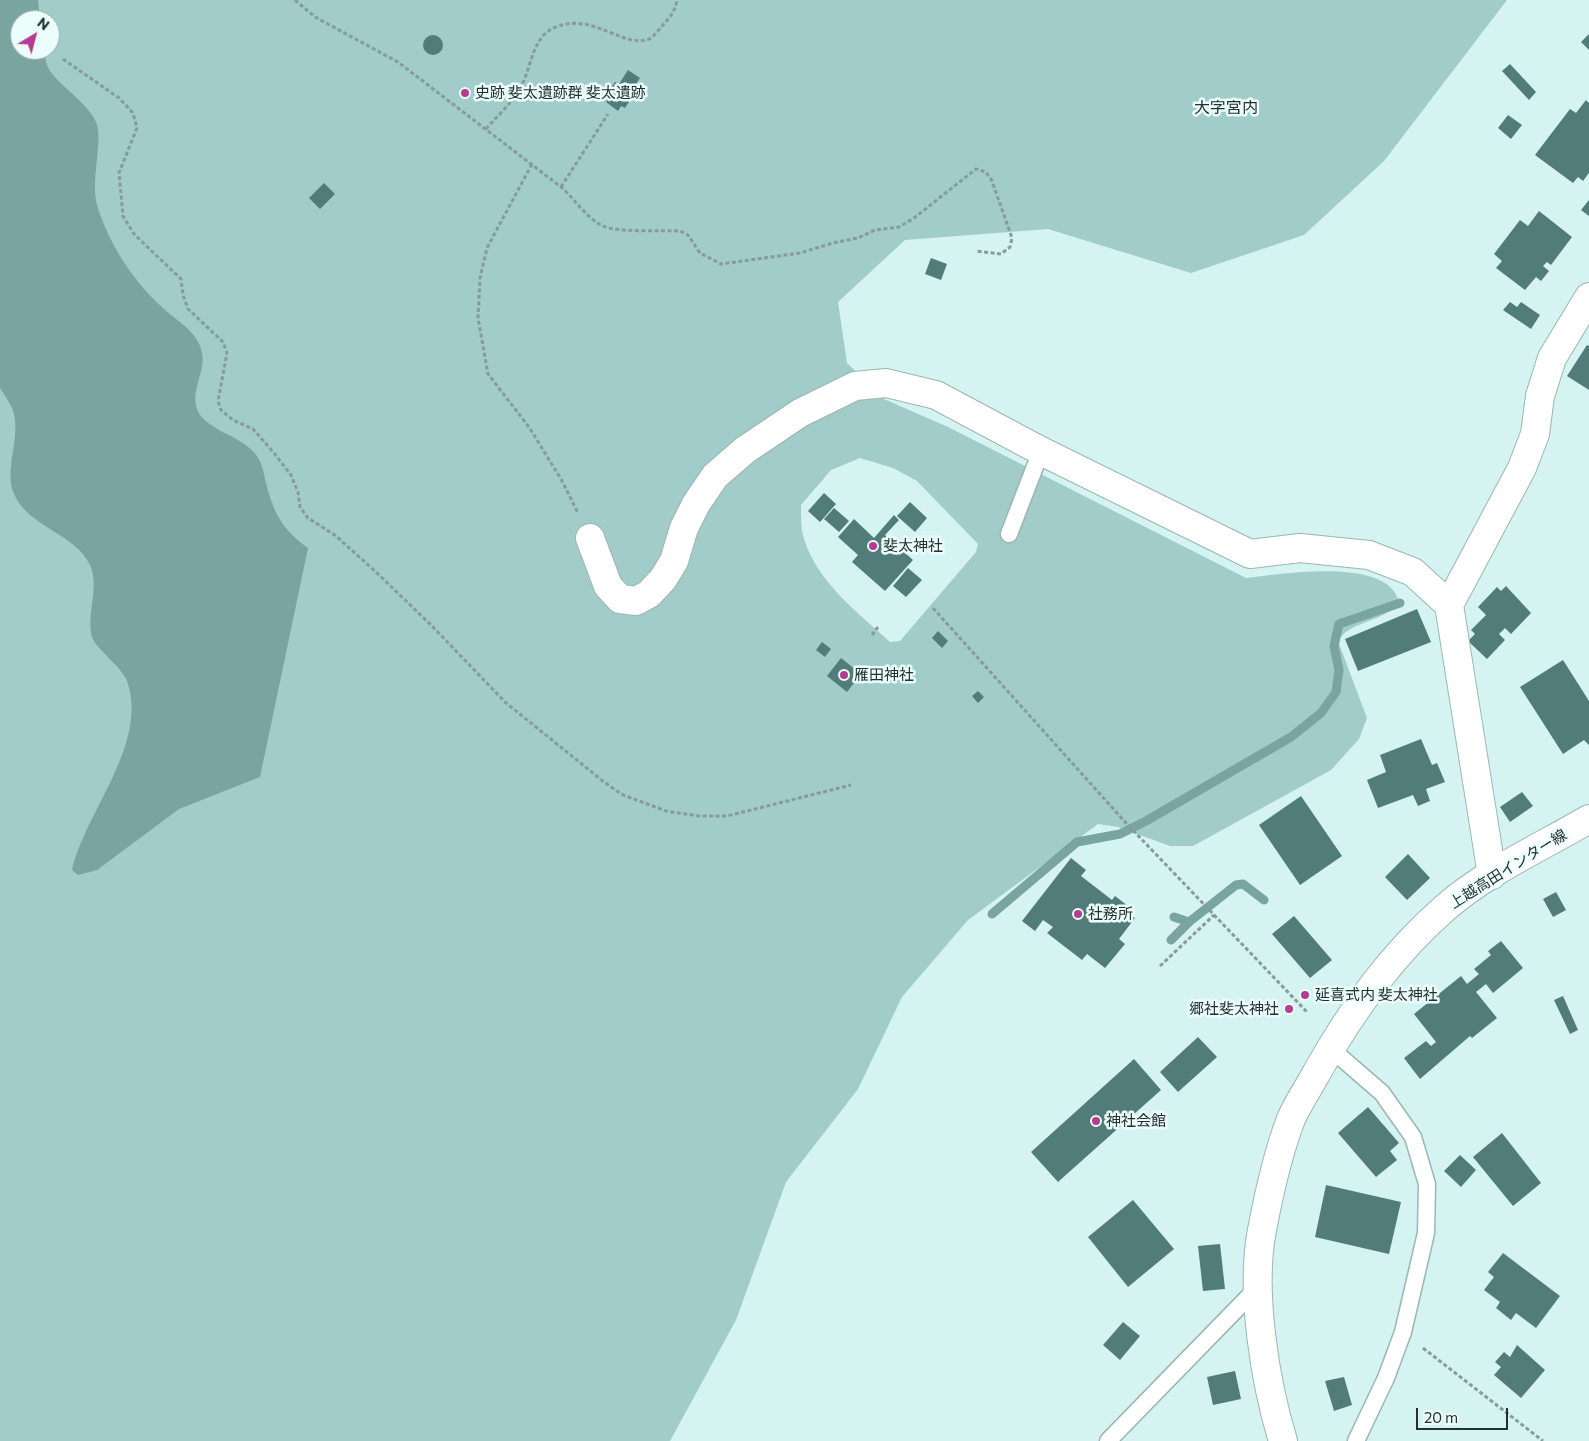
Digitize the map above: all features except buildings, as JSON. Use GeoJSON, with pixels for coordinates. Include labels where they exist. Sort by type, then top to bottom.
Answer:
{"type":"FeatureCollection","features":[{"type":"Feature","properties":{"kind":"street"},"geometry":{"type":"LineString","coordinates":[[1492,875],[1449,605],[1522,468],[1535,434],[1540,396],[1552,358],[1589,297]]}},
{"type":"Feature","properties":{"kind":"street"},"geometry":{"type":"LineString","coordinates":[[590,538],[608,586],[620,599],[636,601],[649,594],[662,580],[674,561],[684,528],[696,504],[715,476],[745,450],[800,413],[855,386],[886,383],[936,395],[1041,451],[1250,554],[1300,548],[1369,555],[1413,572],[1449,605]]}},
{"type":"Feature","properties":{"kind":"street","name":"上越高田インター線"},"geometry":{"type":"LineString","coordinates":[[1283,1441],[1271,1400],[1258,1286],[1262,1231],[1292,1118],[1330,1048],[1361,1000],[1409,942],[1447,906],[1492,875],[1589,819]]}},
{"type":"Feature","properties":{"kind":"lane"},"geometry":{"type":"LineString","coordinates":[[1010,534],[1041,451]]}},
{"type":"Feature","properties":{"kind":"lane"},"geometry":{"type":"LineString","coordinates":[[1330,1048],[1382,1093],[1413,1137],[1427,1184],[1426,1233],[1403,1332],[1386,1378],[1356,1441]]}},
{"type":"Feature","properties":{"kind":"lane"},"geometry":{"type":"LineString","coordinates":[[1108,1441],[1258,1286]]}},
{"type":"Feature","properties":{"kind":"path"},"geometry":{"type":"LineString","coordinates":[[295,0],[315,17],[398,62],[575,198],[584,211],[603,226],[617,229],[680,231],[688,235],[700,253],[721,264],[800,254],[833,243],[858,238],[875,230],[899,227],[914,218],[976,169],[986,172],[992,181],[1012,238],[1010,247],[1001,254],[976,251]]}},
{"type":"Feature","properties":{"kind":"path"},"geometry":{"type":"LineString","coordinates":[[486,129],[521,88],[535,48],[547,32],[556,26],[579,22],[600,27],[623,38],[640,41],[650,39],[675,11],[677,0]]}},
{"type":"Feature","properties":{"kind":"path"},"geometry":{"type":"LineString","coordinates":[[63,59],[119,98],[134,113],[138,128],[118,173],[123,216],[134,234],[182,279],[183,295],[188,309],[222,342],[227,353],[218,401],[221,410],[233,420],[253,429],[274,453],[291,475],[298,492],[300,507],[308,518],[336,536],[376,572],[431,625],[504,702],[623,795],[666,811],[700,816],[727,816],[851,785]]}},
{"type":"Feature","properties":{"kind":"path"},"geometry":{"type":"LineString","coordinates":[[561,187],[608,114]]}},
{"type":"Feature","properties":{"kind":"path"},"geometry":{"type":"LineString","coordinates":[[532,164],[487,248],[480,278],[478,318],[488,374],[529,427],[562,479],[590,538]]}},
{"type":"Feature","properties":{"kind":"path"},"geometry":{"type":"LineString","coordinates":[[933,608],[1126,823],[1307,1012]]}},
{"type":"Feature","properties":{"kind":"path"},"geometry":{"type":"LineString","coordinates":[[872,635],[878,627]]}},
{"type":"Feature","properties":{"kind":"path"},"geometry":{"type":"LineString","coordinates":[[1160,966],[1214,915]]}},
{"type":"Feature","properties":{"kind":"path"},"geometry":{"type":"LineString","coordinates":[[1403,1332],[1543,1441]]}},
{"type":"Feature","properties":{"kind":"shaded area"},"geometry":{"type":"Polygon","coordinates":[[[0,0],[1507,0],[1384,161],[1304,235],[1191,273],[1048,229],[905,240],[838,302],[847,363],[884,399],[948,427],[1246,578],[1307,572],[1332,571],[1355,573],[1376,578],[1391,588],[1399,602],[1385,614],[1350,629],[1338,641],[1367,718],[1359,739],[1331,770],[1193,846],[1170,846],[1118,827],[1098,824],[968,920],[902,997],[858,1089],[786,1182],[736,1320],[670,1441],[0,1441],[0,0]],[[860,458],[831,470],[801,505],[802,532],[816,565],[837,593],[890,642],[900,641],[976,552],[978,544],[917,481],[893,468],[860,458]]]}},
{"type":"Feature","properties":{"kind":"shaded area"},"geometry":{"type":"Polygon","coordinates":[[[0,0],[38,0],[39,10],[10,10],[10,60],[46,60],[50,71],[56,78],[92,114],[98,130],[96,198],[109,236],[124,263],[143,287],[164,309],[182,323],[197,340],[203,358],[195,400],[201,416],[207,422],[250,448],[256,455],[261,465],[272,504],[280,520],[308,548],[260,777],[179,809],[97,870],[78,875],[72,870],[89,825],[123,753],[130,729],[131,705],[127,681],[124,675],[92,637],[91,619],[94,583],[90,565],[74,545],[30,515],[14,494],[11,484],[11,473],[15,418],[11,405],[0,388],[0,0]]]}},
{"type":"Feature","properties":{"kind":"waterway"},"geometry":{"type":"LineString","coordinates":[[992,914],[1077,842],[1120,834],[1146,821],[1291,737],[1321,713],[1336,692],[1339,670],[1334,646],[1339,624],[1400,603]]}},
{"type":"Feature","properties":{"kind":"waterway"},"geometry":{"type":"LineString","coordinates":[[1174,917],[1189,922],[1236,885],[1243,884],[1264,900]]}},
{"type":"Feature","properties":{"kind":"waterway"},"geometry":{"type":"LineString","coordinates":[[1171,940],[1189,922]]}},
{"type":"Feature","properties":{"kind":"place","name":"史跡 斐太遺跡群 斐太遺跡"},"geometry":{"type":"Point","coordinates":[465,93]}},
{"type":"Feature","properties":{"kind":"place","name":"斐太神社"},"geometry":{"type":"Point","coordinates":[873,546]}},
{"type":"Feature","properties":{"kind":"place","name":"雁田神社"},"geometry":{"type":"Point","coordinates":[844,675]}},
{"type":"Feature","properties":{"kind":"place","name":"社務所"},"geometry":{"type":"Point","coordinates":[1078,914]}},
{"type":"Feature","properties":{"kind":"place","name":"延喜式内 斐太神社"},"geometry":{"type":"Point","coordinates":[1305,995]}},
{"type":"Feature","properties":{"kind":"place","name":"郷社斐太神社"},"geometry":{"type":"Point","coordinates":[1289,1009]}},
{"type":"Feature","properties":{"kind":"place","name":"神社会館"},"geometry":{"type":"Point","coordinates":[1096,1121]}},
{"type":"Feature","properties":{"kind":"district","name":"大字宮内"},"geometry":{"type":"Point","coordinates":[1226,108]}}]}
